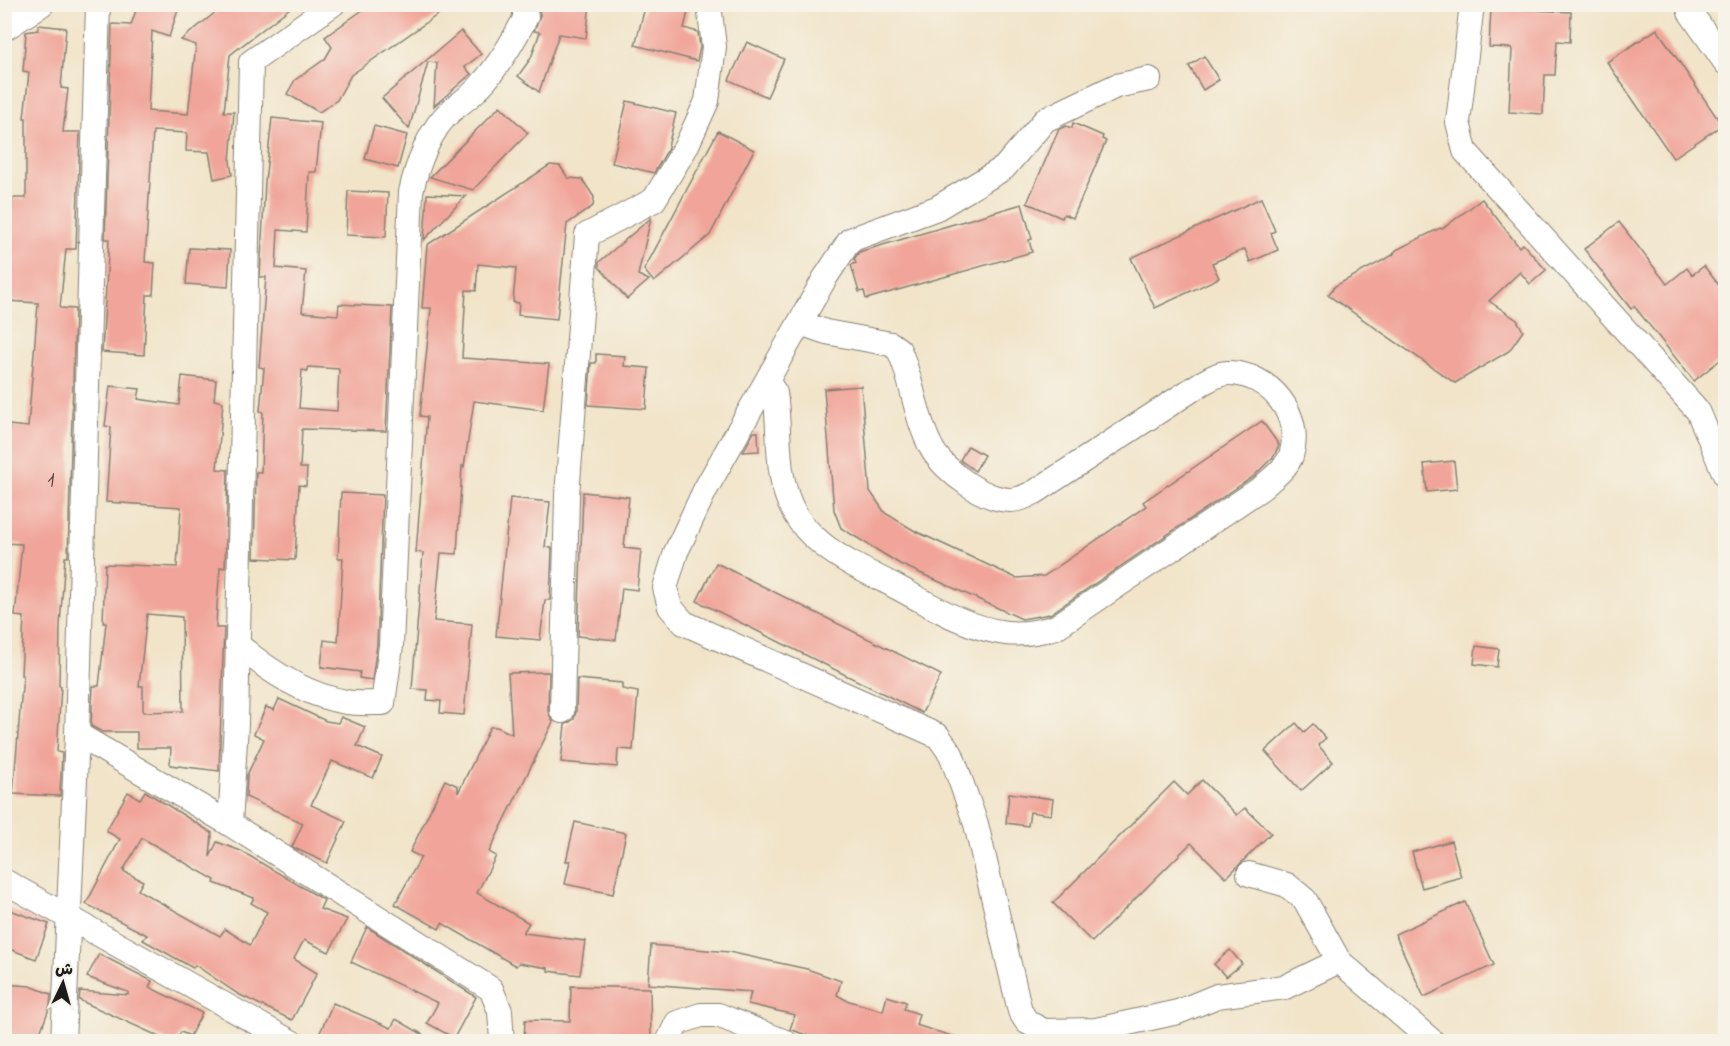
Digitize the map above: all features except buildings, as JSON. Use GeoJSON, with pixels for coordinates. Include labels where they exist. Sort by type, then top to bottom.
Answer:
{"type":"FeatureCollection","features":[{"type":"Feature","properties":{"kind":"street"},"geometry":{"type":"LineString","coordinates":[[4,29],[42,4]]}},
{"type":"Feature","properties":{"kind":"street"},"geometry":{"type":"LineString","coordinates":[[63,1041],[71,917],[98,4]]}},
{"type":"Feature","properties":{"kind":"street"},"geometry":{"type":"LineString","coordinates":[[231,824],[250,62],[333,4]]}},
{"type":"Feature","properties":{"kind":"street"},"geometry":{"type":"LineString","coordinates":[[237,644],[254,659],[312,693],[348,703],[383,703],[391,646],[411,192],[416,172],[438,127],[450,111],[481,86],[504,54],[526,17],[523,4]]}},
{"type":"Feature","properties":{"kind":"street"},"geometry":{"type":"LineString","coordinates":[[562,711],[567,495],[587,235],[654,200],[686,147],[707,101],[714,47],[709,4]]}},
{"type":"Feature","properties":{"kind":"street"},"geometry":{"type":"LineString","coordinates":[[1472,4],[1458,122],[1465,151],[1698,411],[1725,477]]}},
{"type":"Feature","properties":{"kind":"street"},"geometry":{"type":"LineString","coordinates":[[1692,7],[1725,63]]}},
{"type":"Feature","properties":{"kind":"street"},"geometry":{"type":"LineString","coordinates":[[1149,79],[1116,86],[1045,120],[1004,168],[937,208],[850,240],[705,490],[676,552],[665,588],[670,607],[684,623],[938,736],[951,754],[967,792],[1020,1011],[1027,1022],[1044,1031],[1096,1030],[1178,1012],[1217,996],[1285,987],[1339,961]]}},
{"type":"Feature","properties":{"kind":"street"},"geometry":{"type":"LineString","coordinates":[[767,381],[775,393],[785,487],[794,511],[805,529],[848,562],[948,614],[976,626],[1007,633],[1034,633],[1056,627],[1263,487],[1282,469],[1290,457],[1292,421],[1290,412],[1280,398],[1263,384],[1245,376],[1228,373],[1202,382],[1035,492],[1018,500],[998,499],[980,491],[952,472],[932,449],[899,350],[891,344],[826,332],[800,323]]}},
{"type":"Feature","properties":{"kind":"street"},"geometry":{"type":"LineString","coordinates":[[77,734],[231,824],[491,989],[500,1011],[502,1041]]}},
{"type":"Feature","properties":{"kind":"street"},"geometry":{"type":"LineString","coordinates":[[1249,874],[1287,885],[1305,900],[1339,961],[1433,1041]]}},
{"type":"Feature","properties":{"kind":"street"},"geometry":{"type":"LineString","coordinates":[[4,881],[291,1041]]}},
{"type":"Feature","properties":{"kind":"street"},"geometry":{"type":"LineString","coordinates":[[668,1041],[677,1023],[701,1015],[718,1015],[785,1041]]}}]}
